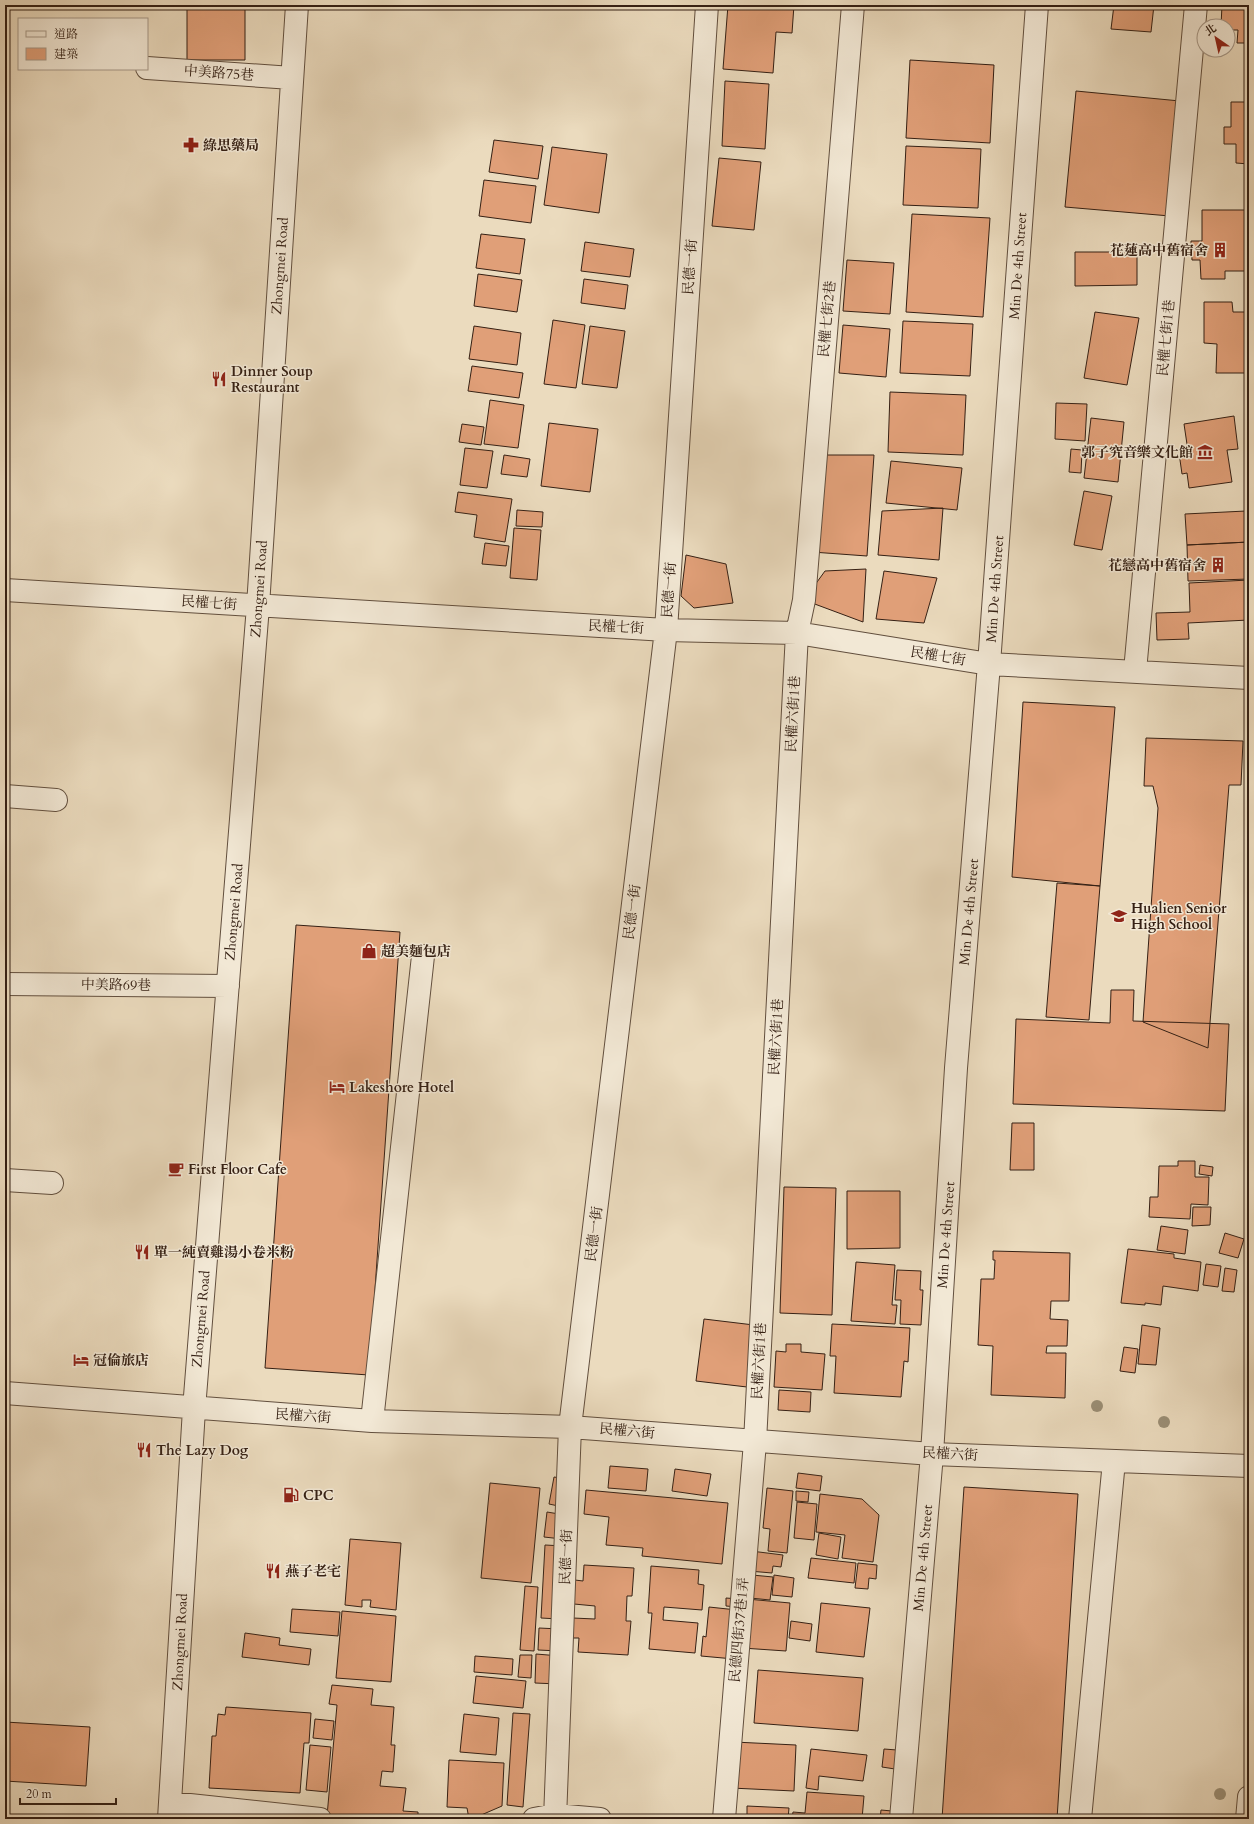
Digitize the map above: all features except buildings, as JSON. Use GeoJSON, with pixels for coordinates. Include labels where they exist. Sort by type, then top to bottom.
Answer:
{"type":"FeatureCollection","features":[{"type":"Feature","properties":{"kind":"street","name":"Zhongmei Road"},"geometry":{"type":"LineString","coordinates":[[170,1811],[194,1409],[258,606],[297,5]]}},
{"type":"Feature","properties":{"kind":"street","name":"民德一街"},"geometry":{"type":"LineString","coordinates":[[548,1818],[570,1427],[666,630],[707,5]]}},
{"type":"Feature","properties":{"kind":"street","name":"民權七街2巷"},"geometry":{"type":"LineString","coordinates":[[797,633],[804,600],[853,5]]}},
{"type":"Feature","properties":{"kind":"street","name":"Min De 4th Street"},"geometry":{"type":"LineString","coordinates":[[901,1819],[932,1454],[956,1068],[990,664],[1037,5]]}},
{"type":"Feature","properties":{"kind":"street","name":"民權七街1巷"},"geometry":{"type":"LineString","coordinates":[[1135,671],[1196,5]]}},
{"type":"Feature","properties":{"kind":"street","name":"中美路75巷"},"geometry":{"type":"LineString","coordinates":[[148,68],[292,78]]}},
{"type":"Feature","properties":{"kind":"street","name":"民權七街"},"geometry":{"type":"LineString","coordinates":[[5,590],[666,630],[797,633],[990,664],[1249,678]]}},
{"type":"Feature","properties":{"kind":"street","name":"民權六街1巷"},"geometry":{"type":"LineString","coordinates":[[755,1442],[797,633]]}},
{"type":"Feature","properties":{"kind":"street"},"geometry":{"type":"LineString","coordinates":[[5,796],[56,800]]}},
{"type":"Feature","properties":{"kind":"street"},"geometry":{"type":"LineString","coordinates":[[372,1421],[423,956]]}},
{"type":"Feature","properties":{"kind":"street","name":"中美路69巷"},"geometry":{"type":"LineString","coordinates":[[5,984],[228,986]]}},
{"type":"Feature","properties":{"kind":"street"},"geometry":{"type":"LineString","coordinates":[[5,1180],[52,1183]]}},
{"type":"Feature","properties":{"kind":"street","name":"民權六街"},"geometry":{"type":"LineString","coordinates":[[5,1393],[194,1409],[372,1421],[570,1427],[932,1454],[1249,1466]]}},
{"type":"Feature","properties":{"kind":"street","name":"民德四街37巷1弄"},"geometry":{"type":"LineString","coordinates":[[724,1819],[755,1442]]}},
{"type":"Feature","properties":{"kind":"street"},"geometry":{"type":"LineString","coordinates":[[1080,1819],[1114,1461]]}},
{"type":"Feature","properties":{"kind":"street"},"geometry":{"type":"LineString","coordinates":[[1247,1819],[1249,1797]]}},
{"type":"Feature","properties":{"kind":"street"},"geometry":{"type":"LineString","coordinates":[[170,1811],[320,1819]]}},
{"type":"Feature","properties":{"kind":"street"},"geometry":{"type":"LineString","coordinates":[[548,1818],[600,1819]]}},
{"type":"Feature","properties":{"kind":"place","name":"綠思藥局"},"geometry":{"type":"Point","coordinates":[191,145]}},
{"type":"Feature","properties":{"kind":"place","name":"花蓮高中舊宿舍"},"geometry":{"type":"Point","coordinates":[1220,250]}},
{"type":"Feature","properties":{"kind":"place","name":"Dinner Soup Restaurant"},"geometry":{"type":"Point","coordinates":[219,379]}},
{"type":"Feature","properties":{"kind":"place","name":"郭子究音樂文化館"},"geometry":{"type":"Point","coordinates":[1205,452]}},
{"type":"Feature","properties":{"kind":"place","name":"花戀高中舊宿舍"},"geometry":{"type":"Point","coordinates":[1218,565]}},
{"type":"Feature","properties":{"kind":"place","name":"Hualien Senior High School"},"geometry":{"type":"Point","coordinates":[1119,916]}},
{"type":"Feature","properties":{"kind":"place","name":"超美麵包店"},"geometry":{"type":"Point","coordinates":[369,951]}},
{"type":"Feature","properties":{"kind":"place","name":"Lakeshore Hotel"},"geometry":{"type":"Point","coordinates":[337,1087]}},
{"type":"Feature","properties":{"kind":"place","name":"First Floor Cafe"},"geometry":{"type":"Point","coordinates":[176,1169]}},
{"type":"Feature","properties":{"kind":"place","name":"單一純賣雞湯小卷米粉"},"geometry":{"type":"Point","coordinates":[142,1252]}},
{"type":"Feature","properties":{"kind":"place","name":"冠倫旅店"},"geometry":{"type":"Point","coordinates":[81,1360]}},
{"type":"Feature","properties":{"kind":"place","name":"The Lazy Dog"},"geometry":{"type":"Point","coordinates":[144,1450]}},
{"type":"Feature","properties":{"kind":"place","name":"CPC"},"geometry":{"type":"Point","coordinates":[291,1495]}},
{"type":"Feature","properties":{"kind":"place","name":"燕子老宅"},"geometry":{"type":"Point","coordinates":[273,1571]}}]}
